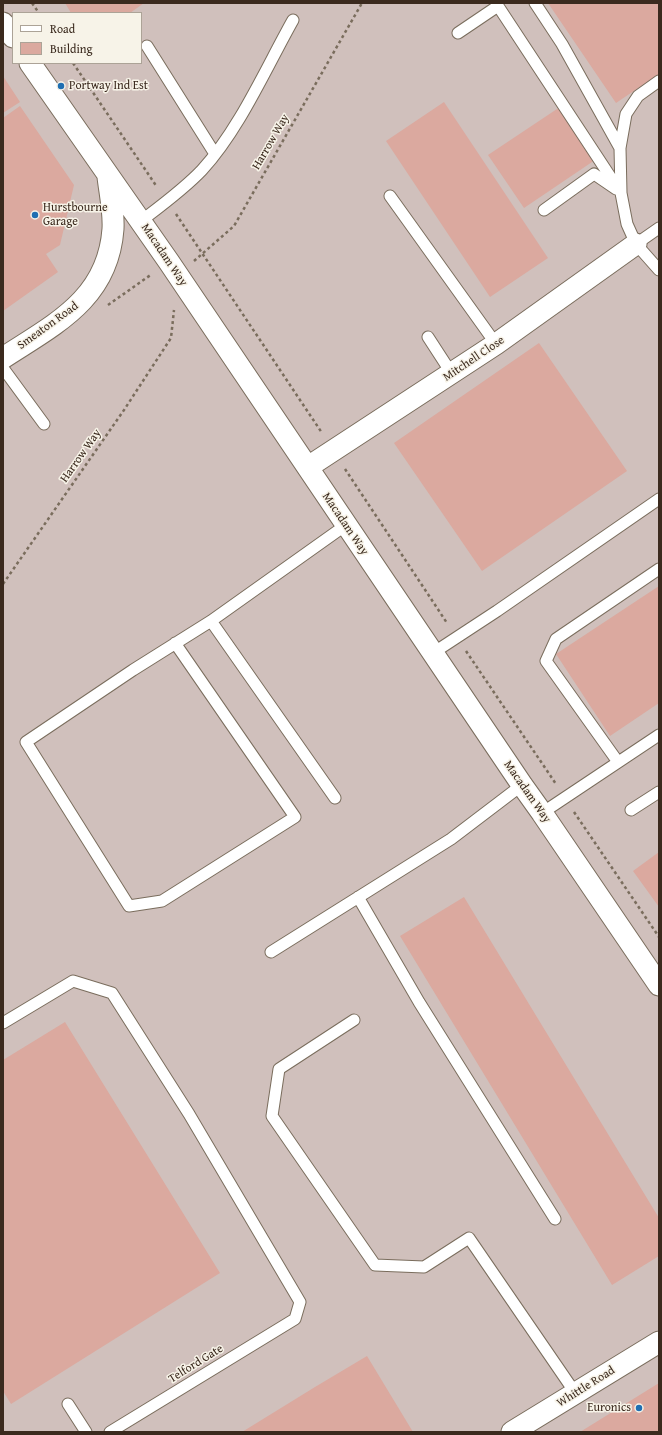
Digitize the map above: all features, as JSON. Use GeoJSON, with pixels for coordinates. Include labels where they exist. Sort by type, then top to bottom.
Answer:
{"type":"FeatureCollection","features":[{"type":"Feature","properties":{"kind":"street"},"geometry":{"type":"LineString","coordinates":[[3,23],[12,36]]}},
{"type":"Feature","properties":{"kind":"street","name":"Macadam Way"},"geometry":{"type":"LineString","coordinates":[[31,64],[108,177],[141,221],[178,275],[522,785],[659,985]]}},
{"type":"Feature","properties":{"kind":"street","name":"Smeaton Road"},"geometry":{"type":"LineString","coordinates":[[3,358],[73,310],[86,298],[96,285],[104,271],[112,243],[113,216],[108,177]]}},
{"type":"Feature","properties":{"kind":"street","name":"Mitchell Close"},"geometry":{"type":"LineString","coordinates":[[308,467],[452,374],[636,244]]}},
{"type":"Feature","properties":{"kind":"street","name":"Whittle Road"},"geometry":{"type":"LineString","coordinates":[[512,1432],[659,1342]]}},
{"type":"Feature","properties":{"kind":"lane"},"geometry":{"type":"LineString","coordinates":[[535,3],[562,44],[620,148]]}},
{"type":"Feature","properties":{"kind":"lane"},"geometry":{"type":"LineString","coordinates":[[458,33],[498,6],[622,193]]}},
{"type":"Feature","properties":{"kind":"lane"},"geometry":{"type":"LineString","coordinates":[[141,221],[167,202],[202,170],[215,154],[237,121],[293,20]]}},
{"type":"Feature","properties":{"kind":"lane"},"geometry":{"type":"LineString","coordinates":[[147,46],[215,154]]}},
{"type":"Feature","properties":{"kind":"lane"},"geometry":{"type":"LineString","coordinates":[[659,81],[638,96],[626,114],[620,148],[622,193],[627,224],[636,244],[659,270]]}},
{"type":"Feature","properties":{"kind":"lane"},"geometry":{"type":"LineString","coordinates":[[544,210],[594,174],[622,193]]}},
{"type":"Feature","properties":{"kind":"lane"},"geometry":{"type":"LineString","coordinates":[[390,196],[496,344]]}},
{"type":"Feature","properties":{"kind":"lane"},"geometry":{"type":"LineString","coordinates":[[636,244],[659,228]]}},
{"type":"Feature","properties":{"kind":"lane"},"geometry":{"type":"LineString","coordinates":[[428,337],[452,374]]}},
{"type":"Feature","properties":{"kind":"lane"},"geometry":{"type":"LineString","coordinates":[[3,368],[44,424]]}},
{"type":"Feature","properties":{"kind":"lane"},"geometry":{"type":"LineString","coordinates":[[433,653],[659,499]]}},
{"type":"Feature","properties":{"kind":"lane"},"geometry":{"type":"LineString","coordinates":[[175,643],[294,817],[162,901],[129,906],[26,742],[175,643],[211,621],[346,525]]}},
{"type":"Feature","properties":{"kind":"lane"},"geometry":{"type":"LineString","coordinates":[[618,762],[546,661],[556,639],[659,569]]}},
{"type":"Feature","properties":{"kind":"lane"},"geometry":{"type":"LineString","coordinates":[[211,621],[335,798]]}},
{"type":"Feature","properties":{"kind":"lane"},"geometry":{"type":"LineString","coordinates":[[542,813],[659,735]]}},
{"type":"Feature","properties":{"kind":"lane"},"geometry":{"type":"LineString","coordinates":[[271,952],[451,839],[522,785]]}},
{"type":"Feature","properties":{"kind":"lane"},"geometry":{"type":"LineString","coordinates":[[631,810],[659,792]]}},
{"type":"Feature","properties":{"kind":"lane"},"geometry":{"type":"LineString","coordinates":[[358,897],[419,1002],[555,1219]]}},
{"type":"Feature","properties":{"kind":"lane","name":"Telford Gate"},"geometry":{"type":"LineString","coordinates":[[3,1023],[73,981],[112,993],[189,1114],[300,1302],[295,1319],[110,1432]]}},
{"type":"Feature","properties":{"kind":"lane"},"geometry":{"type":"LineString","coordinates":[[354,1020],[279,1069],[272,1116],[375,1264],[424,1267],[469,1238],[576,1394]]}},
{"type":"Feature","properties":{"kind":"lane"},"geometry":{"type":"LineString","coordinates":[[68,1404],[86,1432]]}},
{"type":"Feature","properties":{"kind":"path"},"geometry":{"type":"LineString","coordinates":[[32,3],[38,12]]}},
{"type":"Feature","properties":{"kind":"path","name":"Harrow Way"},"geometry":{"type":"LineString","coordinates":[[178,275],[234,226],[362,3]]}},
{"type":"Feature","properties":{"kind":"path"},"geometry":{"type":"LineString","coordinates":[[74,64],[333,450],[355,486],[659,937]]}},
{"type":"Feature","properties":{"kind":"path","name":"Harrow Way"},"geometry":{"type":"LineString","coordinates":[[3,584],[124,410],[171,338]]}},
{"type":"Feature","properties":{"kind":"shaded area"},"geometry":{"type":"Polygon","coordinates":[[[3,3],[659,3],[659,1432],[3,1432],[3,3]]]}},
{"type":"Feature","properties":{"kind":"building"},"geometry":{"type":"Polygon","coordinates":[[[65,3],[144,3],[131,12],[70,12],[65,3]]]}},
{"type":"Feature","properties":{"kind":"building"},"geometry":{"type":"Polygon","coordinates":[[[548,3],[659,3],[659,74],[616,103],[548,3]]]}},
{"type":"Feature","properties":{"kind":"building"},"geometry":{"type":"Polygon","coordinates":[[[3,76],[20,102],[3,113],[3,76]]]}},
{"type":"Feature","properties":{"kind":"building"},"geometry":{"type":"Polygon","coordinates":[[[444,102],[548,258],[490,297],[386,141],[444,102]]]}},
{"type":"Feature","properties":{"kind":"building","name":"Hurstbourne Garage"},"geometry":{"type":"Polygon","coordinates":[[[20,106],[74,185],[60,245],[46,254],[58,272],[3,311],[3,118],[20,106]]]}},
{"type":"Feature","properties":{"kind":"building"},"geometry":{"type":"Polygon","coordinates":[[[560,107],[595,160],[524,208],[488,155],[560,107]]]}},
{"type":"Feature","properties":{"kind":"building"},"geometry":{"type":"Polygon","coordinates":[[[539,343],[627,471],[482,571],[394,443],[539,343]]]}},
{"type":"Feature","properties":{"kind":"building"},"geometry":{"type":"Polygon","coordinates":[[[659,586],[659,703],[610,736],[556,654],[659,586]]]}},
{"type":"Feature","properties":{"kind":"building"},"geometry":{"type":"Polygon","coordinates":[[[659,852],[659,907],[633,871],[659,852]]]}},
{"type":"Feature","properties":{"kind":"building"},"geometry":{"type":"Polygon","coordinates":[[[464,897],[659,1218],[659,1256],[612,1285],[400,936],[464,897]]]}},
{"type":"Feature","properties":{"kind":"building"},"geometry":{"type":"Polygon","coordinates":[[[65,1022],[220,1273],[11,1404],[3,1391],[3,1060],[65,1022]]]}},
{"type":"Feature","properties":{"kind":"building"},"geometry":{"type":"Polygon","coordinates":[[[367,1356],[413,1432],[242,1432],[315,1387],[367,1356]]]}},
{"type":"Feature","properties":{"kind":"building","name":"Euronics"},"geometry":{"type":"Polygon","coordinates":[[[659,1383],[659,1432],[580,1432],[659,1383]]]}},
{"type":"Feature","properties":{"kind":"place","name":"Portway Ind Est"},"geometry":{"type":"Point","coordinates":[61,86]}},
{"type":"Feature","properties":{"kind":"place","name":"Hurstbourne Garage"},"geometry":{"type":"Point","coordinates":[35,215]}},
{"type":"Feature","properties":{"kind":"place","name":"Euronics"},"geometry":{"type":"Point","coordinates":[639,1408]}}]}
